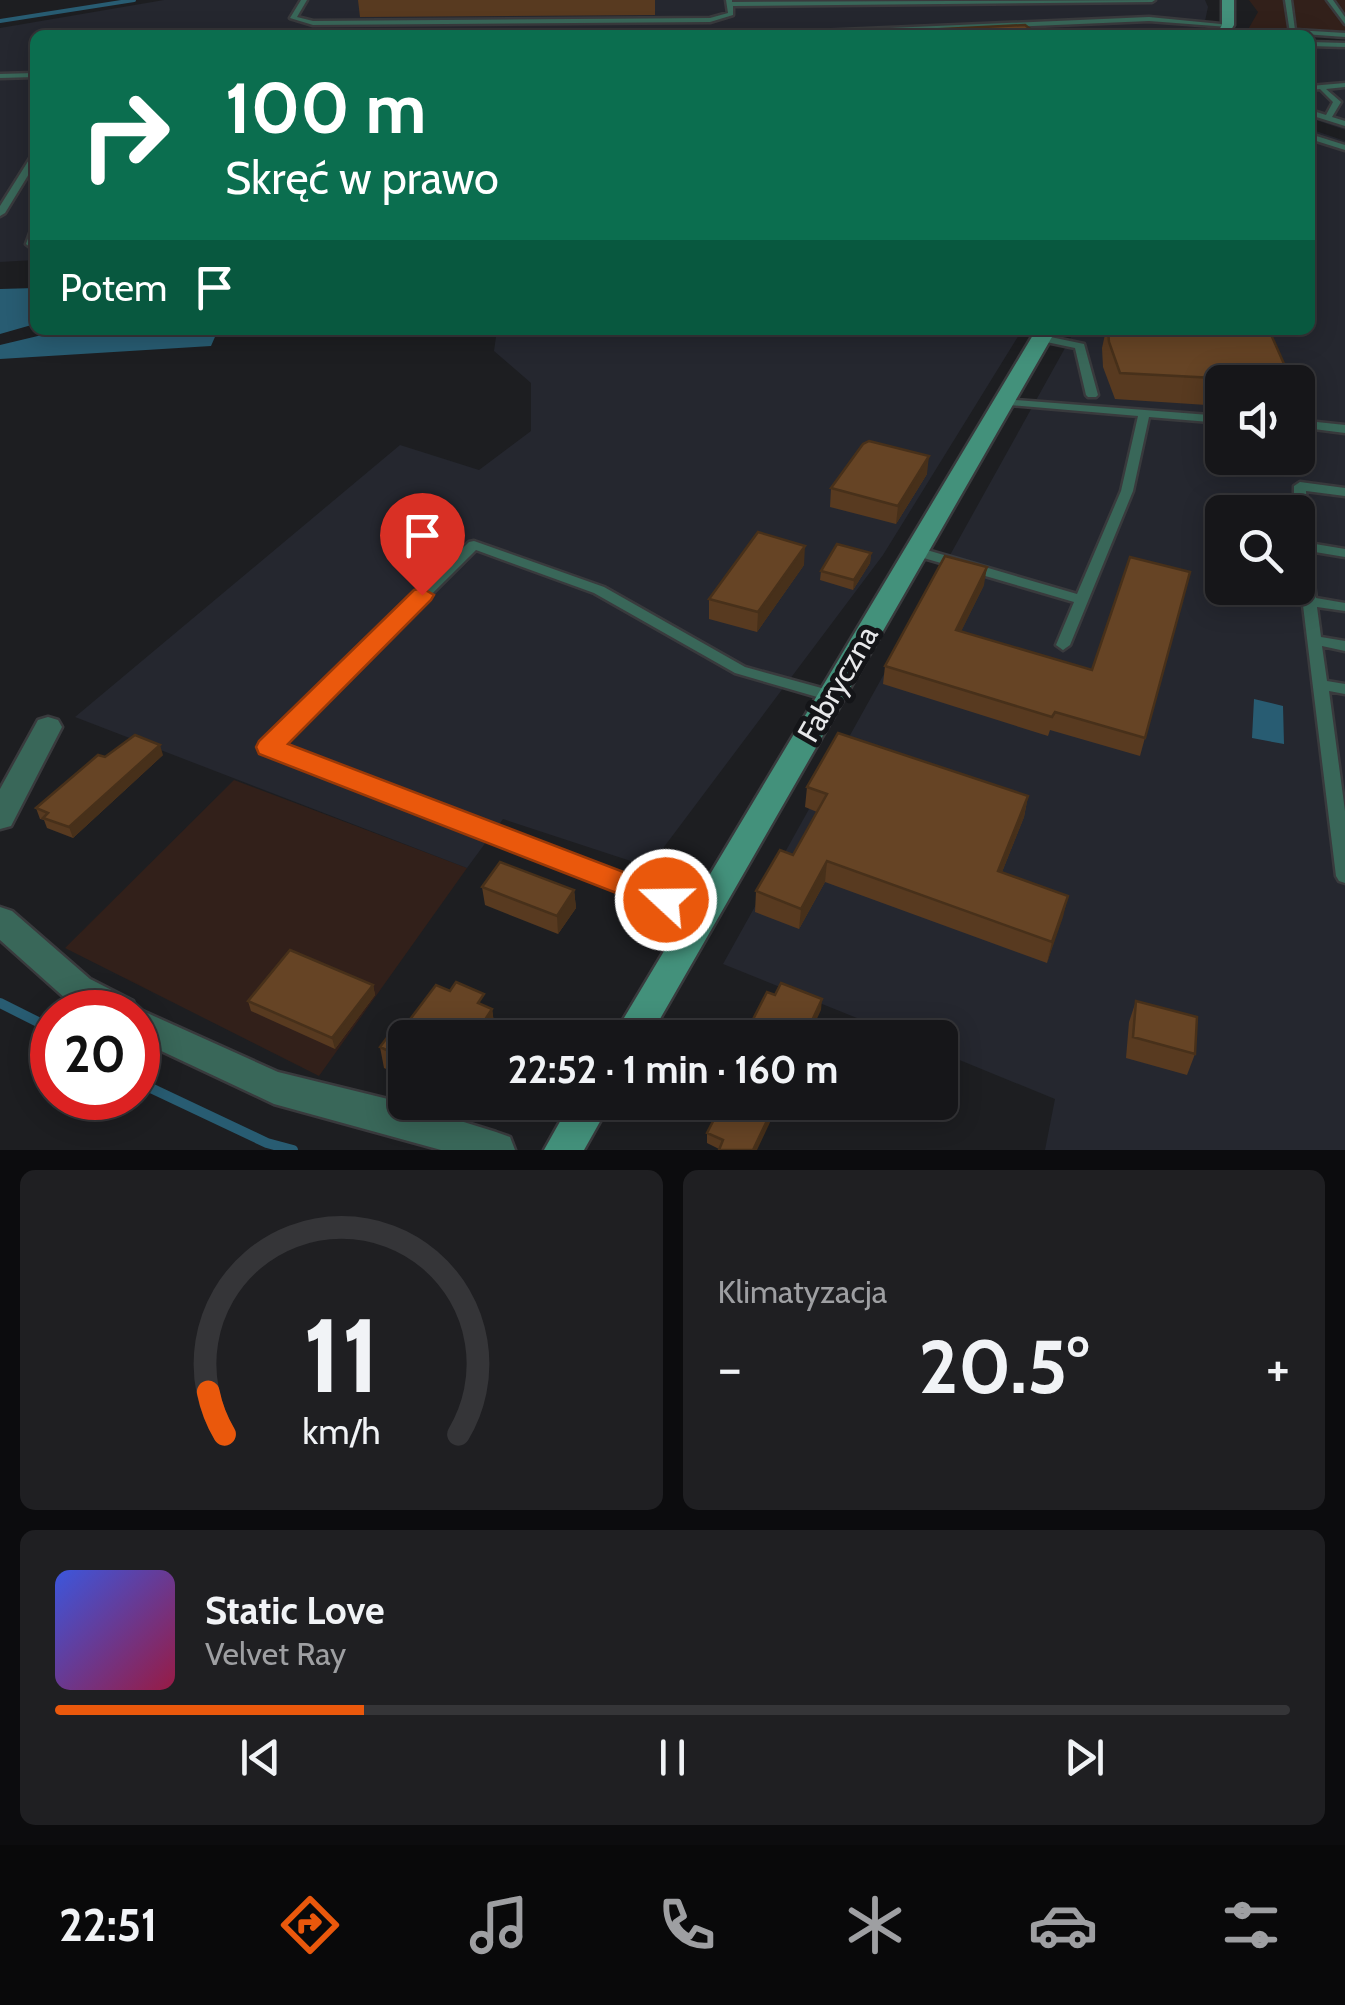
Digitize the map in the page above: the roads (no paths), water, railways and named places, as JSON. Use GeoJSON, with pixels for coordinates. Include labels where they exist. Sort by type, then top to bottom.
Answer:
{"type":"FeatureCollection","features":[{"type":"Feature","properties":{"kind":"main road"},"geometry":{"type":"LineString","coordinates":[[1225,30],[1228,0]]}},
{"type":"Feature","properties":{"kind":"main road","name":"Fabryczna"},"geometry":{"type":"LineString","coordinates":[[640,1020],[1042,335]]}},
{"type":"Feature","properties":{"kind":"main road"},"geometry":{"type":"LineString","coordinates":[[563,1150],[581,1120]]}},
{"type":"Feature","properties":{"kind":"street"},"geometry":{"type":"LineString","coordinates":[[0,818],[48,727]]}},
{"type":"Feature","properties":{"kind":"street"},"geometry":{"type":"LineString","coordinates":[[0,920],[80,990]]}},
{"type":"Feature","properties":{"kind":"street"},"geometry":{"type":"LineString","coordinates":[[160,1034],[274,1086],[396,1118],[496,1150]]}},
{"type":"Feature","properties":{"kind":"lane"},"geometry":{"type":"LineString","coordinates":[[304,0],[294,18],[312,23],[706,20],[727,18],[732,13],[730,2],[1152,0]]}},
{"type":"Feature","properties":{"kind":"lane"},"geometry":{"type":"LineString","coordinates":[[1288,0],[1292,30]]}},
{"type":"Feature","properties":{"kind":"lane"},"geometry":{"type":"LineString","coordinates":[[1331,2],[1345,4]]}},
{"type":"Feature","properties":{"kind":"lane"},"geometry":{"type":"LineString","coordinates":[[1331,2],[1345,22]]}},
{"type":"Feature","properties":{"kind":"lane"},"geometry":{"type":"LineString","coordinates":[[883,30],[1149,19],[1225,30]]}},
{"type":"Feature","properties":{"kind":"lane"},"geometry":{"type":"LineString","coordinates":[[1016,24],[1024,30]]}},
{"type":"Feature","properties":{"kind":"lane"},"geometry":{"type":"LineString","coordinates":[[1315,33],[1345,34]]}},
{"type":"Feature","properties":{"kind":"lane"},"geometry":{"type":"LineString","coordinates":[[1315,44],[1345,46]]}},
{"type":"Feature","properties":{"kind":"lane"},"geometry":{"type":"LineString","coordinates":[[0,76],[30,74]]}},
{"type":"Feature","properties":{"kind":"lane"},"geometry":{"type":"LineString","coordinates":[[1315,89],[1345,85]]}},
{"type":"Feature","properties":{"kind":"lane"},"geometry":{"type":"LineString","coordinates":[[1324,90],[1337,102],[1328,118]]}},
{"type":"Feature","properties":{"kind":"lane"},"geometry":{"type":"LineString","coordinates":[[1315,114],[1345,124]]}},
{"type":"Feature","properties":{"kind":"lane"},"geometry":{"type":"LineString","coordinates":[[1315,138],[1345,148]]}},
{"type":"Feature","properties":{"kind":"lane"},"geometry":{"type":"LineString","coordinates":[[0,213],[30,164]]}},
{"type":"Feature","properties":{"kind":"lane"},"geometry":{"type":"LineString","coordinates":[[1046,335],[1080,346],[1092,395]]}},
{"type":"Feature","properties":{"kind":"lane"},"geometry":{"type":"LineString","coordinates":[[1003,402],[1205,418]]}},
{"type":"Feature","properties":{"kind":"lane"},"geometry":{"type":"LineString","coordinates":[[1063,645],[1127,491],[1144,414]]}},
{"type":"Feature","properties":{"kind":"lane"},"geometry":{"type":"LineString","coordinates":[[1315,426],[1345,429]]}},
{"type":"Feature","properties":{"kind":"lane"},"geometry":{"type":"LineString","coordinates":[[1300,495],[1300,486],[1345,492]]}},
{"type":"Feature","properties":{"kind":"lane"},"geometry":{"type":"LineString","coordinates":[[702,912],[269,747],[474,544],[599,590],[740,670],[831,696]]}},
{"type":"Feature","properties":{"kind":"lane"},"geometry":{"type":"LineString","coordinates":[[1315,548],[1345,553]]}},
{"type":"Feature","properties":{"kind":"lane"},"geometry":{"type":"LineString","coordinates":[[915,551],[1082,600]]}},
{"type":"Feature","properties":{"kind":"lane"},"geometry":{"type":"LineString","coordinates":[[1315,603],[1345,607]]}},
{"type":"Feature","properties":{"kind":"lane"},"geometry":{"type":"LineString","coordinates":[[1310,605],[1326,727],[1339,779],[1345,876]]}},
{"type":"Feature","properties":{"kind":"lane"},"geometry":{"type":"LineString","coordinates":[[1314,640],[1345,646]]}},
{"type":"Feature","properties":{"kind":"lane"},"geometry":{"type":"LineString","coordinates":[[1321,685],[1345,689]]}},
{"type":"Feature","properties":{"kind":"lane"},"geometry":{"type":"LineString","coordinates":[[1326,727],[1345,730]]}},
{"type":"Feature","properties":{"kind":"water"},"geometry":{"type":"Polygon","coordinates":[[[30,288],[30,325],[0,334],[0,289],[30,288]]]}},
{"type":"Feature","properties":{"kind":"water"},"geometry":{"type":"Polygon","coordinates":[[[42,335],[216,335],[211,346],[0,359],[0,345],[42,335]]]}},
{"type":"Feature","properties":{"kind":"water"},"geometry":{"type":"Polygon","coordinates":[[[1254,699],[1283,706],[1284,744],[1252,738],[1254,699]]]}},
{"type":"Feature","properties":{"kind":"waterway"},"geometry":{"type":"LineString","coordinates":[[0,21],[134,0]]}},
{"type":"Feature","properties":{"kind":"waterway"},"geometry":{"type":"LineString","coordinates":[[0,1003],[30,1018]]}},
{"type":"Feature","properties":{"kind":"waterway"},"geometry":{"type":"LineString","coordinates":[[160,1092],[267,1143],[293,1150]]}}]}
